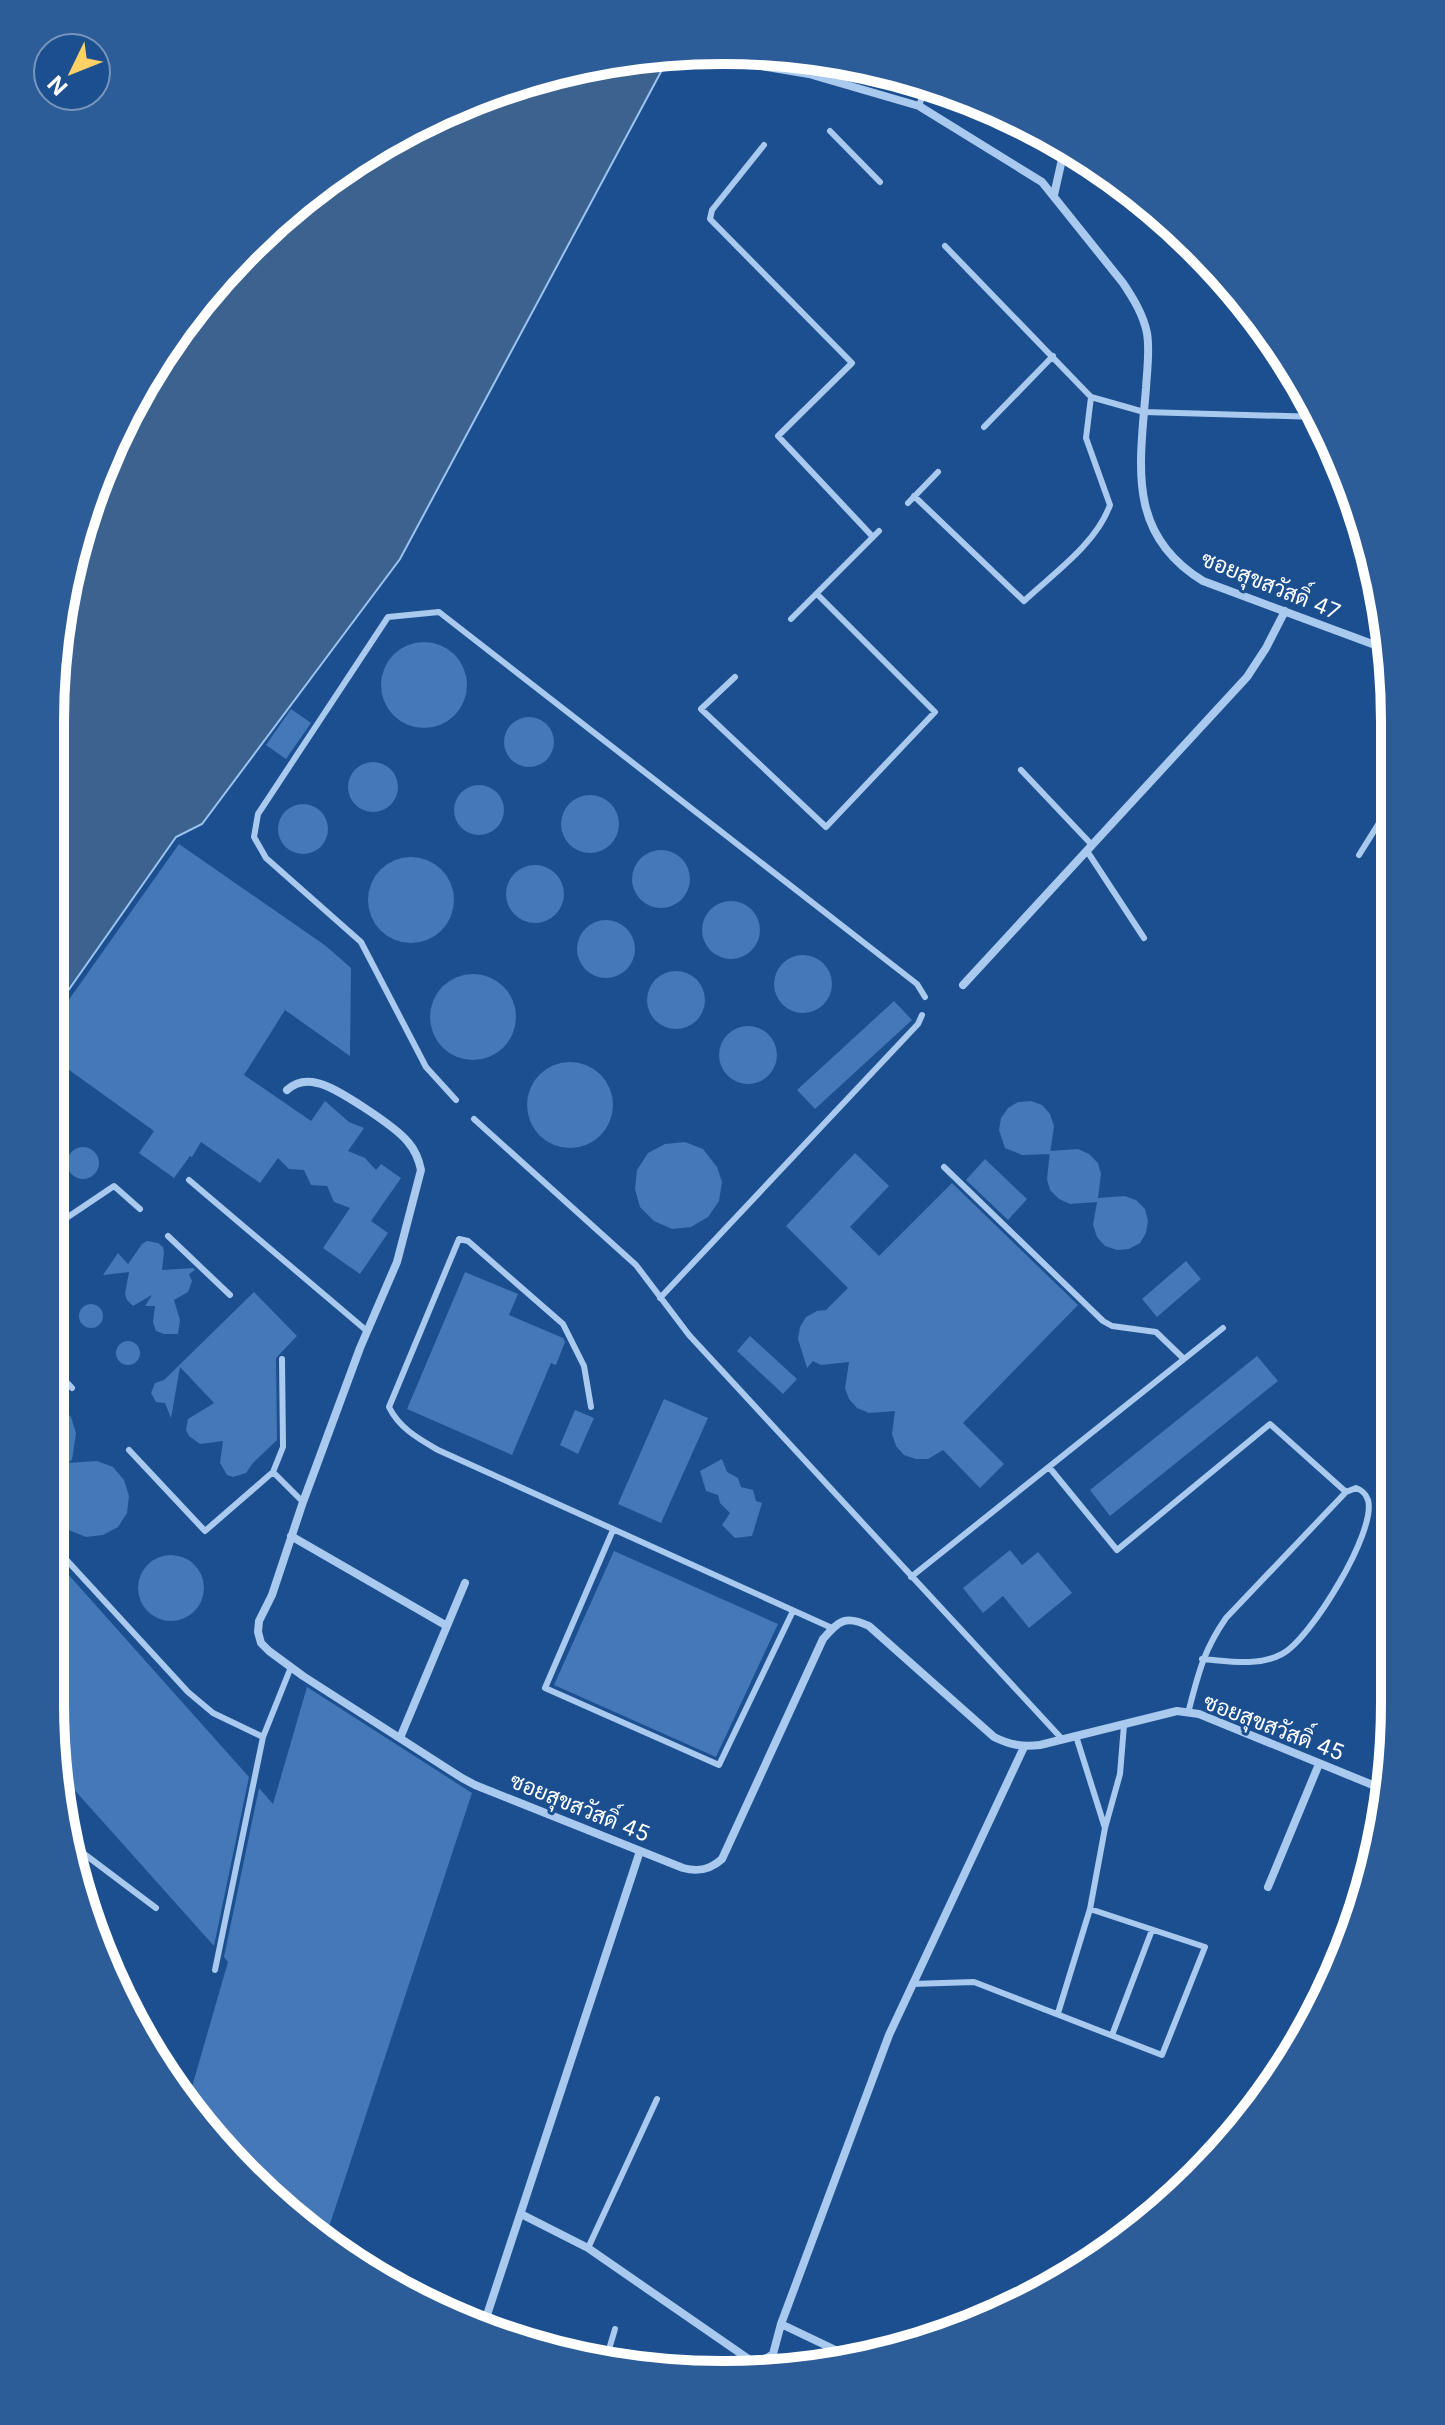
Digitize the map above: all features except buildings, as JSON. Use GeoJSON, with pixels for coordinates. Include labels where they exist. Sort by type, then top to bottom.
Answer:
{"type":"FeatureCollection","features":[{"type":"Feature","properties":{"kind":"street","name":"ซอยสุขสวัสดิ์ 47"},"geometry":{"type":"LineString","coordinates":[[753,65],[809,74],[919,106],[1042,182],[1123,283],[1143,318],[1149,349],[1141,464],[1142,495],[1159,542],[1186,571],[1203,581],[1376,646]]}},
{"type":"Feature","properties":{"kind":"street"},"geometry":{"type":"LineString","coordinates":[[1054,195],[1062,159]]}},
{"type":"Feature","properties":{"kind":"street"},"geometry":{"type":"LineString","coordinates":[[963,985],[1247,677],[1285,611]]}},
{"type":"Feature","properties":{"kind":"street","name":"ซอยสุขสวัสดิ์ 45"},"geometry":{"type":"LineString","coordinates":[[287,1090],[294,1084],[306,1081],[321,1083],[407,1140],[421,1170],[400,1250],[303,1502],[272,1595],[259,1621],[261,1643],[291,1667],[475,1785],[692,1871],[714,1867],[722,1859],[820,1646],[832,1628]]}},
{"type":"Feature","properties":{"kind":"street"},"geometry":{"type":"LineString","coordinates":[[291,1536],[447,1626]]}},
{"type":"Feature","properties":{"kind":"street"},"geometry":{"type":"LineString","coordinates":[[400,1738],[465,1583]]}},
{"type":"Feature","properties":{"kind":"street"},"geometry":{"type":"LineString","coordinates":[[764,2360],[773,2354],[781,2324],[889,2035],[1024,1747],[994,1737],[869,1626],[853,1619],[842,1621],[832,1628]]}},
{"type":"Feature","properties":{"kind":"street","name":"ซอยสุขสวัสดิ์ 45"},"geometry":{"type":"LineString","coordinates":[[1024,1747],[1177,1711],[1199,1714],[1375,1786]]}},
{"type":"Feature","properties":{"kind":"street"},"geometry":{"type":"LineString","coordinates":[[1268,1887],[1319,1764]]}},
{"type":"Feature","properties":{"kind":"street"},"geometry":{"type":"LineString","coordinates":[[487,2315],[640,1851]]}},
{"type":"Feature","properties":{"kind":"street"},"geometry":{"type":"LineString","coordinates":[[521,2214],[588,2248],[751,2360]]}},
{"type":"Feature","properties":{"kind":"street"},"geometry":{"type":"LineString","coordinates":[[781,2324],[836,2350]]}},
{"type":"Feature","properties":{"kind":"lane"},"geometry":{"type":"LineString","coordinates":[[919,106],[923,95]]}},
{"type":"Feature","properties":{"kind":"lane"},"geometry":{"type":"LineString","coordinates":[[830,131],[880,182]]}},
{"type":"Feature","properties":{"kind":"lane"},"geometry":{"type":"LineString","coordinates":[[764,145],[712,210],[710,219],[852,363],[778,436],[873,537]]}},
{"type":"Feature","properties":{"kind":"lane"},"geometry":{"type":"LineString","coordinates":[[945,246],[1091,397],[1144,412],[1305,417]]}},
{"type":"Feature","properties":{"kind":"lane"},"geometry":{"type":"LineString","coordinates":[[984,427],[1053,356]]}},
{"type":"Feature","properties":{"kind":"lane"},"geometry":{"type":"LineString","coordinates":[[914,496],[1024,601],[1083,546],[1106,516],[1110,505],[1086,438],[1091,397]]}},
{"type":"Feature","properties":{"kind":"lane"},"geometry":{"type":"LineString","coordinates":[[908,503],[938,472]]}},
{"type":"Feature","properties":{"kind":"lane"},"geometry":{"type":"LineString","coordinates":[[791,619],[879,531]]}},
{"type":"Feature","properties":{"kind":"lane"},"geometry":{"type":"LineString","coordinates":[[735,677],[701,709],[826,827],[935,712],[817,594]]}},
{"type":"Feature","properties":{"kind":"lane"},"geometry":{"type":"LineString","coordinates":[[456,1100],[426,1067],[361,942],[266,858],[254,837],[258,814],[388,617],[439,612],[917,984],[925,997]]}},
{"type":"Feature","properties":{"kind":"lane"},"geometry":{"type":"LineString","coordinates":[[1021,770],[1089,848],[1144,938]]}},
{"type":"Feature","properties":{"kind":"lane"},"geometry":{"type":"LineString","coordinates":[[1359,855],[1381,820]]}},
{"type":"Feature","properties":{"kind":"lane"},"geometry":{"type":"LineString","coordinates":[[660,1298],[918,1024],[922,1015]]}},
{"type":"Feature","properties":{"kind":"lane"},"geometry":{"type":"LineString","coordinates":[[474,1119],[636,1265],[689,1335],[1063,1740]]}},
{"type":"Feature","properties":{"kind":"lane"},"geometry":{"type":"LineString","coordinates":[[944,1167],[1103,1321],[1112,1326],[1156,1332],[1184,1359]]}},
{"type":"Feature","properties":{"kind":"lane"},"geometry":{"type":"LineString","coordinates":[[189,1180],[367,1331]]}},
{"type":"Feature","properties":{"kind":"lane"},"geometry":{"type":"LineString","coordinates":[[64,1220],[114,1186],[140,1209]]}},
{"type":"Feature","properties":{"kind":"lane"},"geometry":{"type":"LineString","coordinates":[[168,1236],[230,1295]]}},
{"type":"Feature","properties":{"kind":"lane"},"geometry":{"type":"LineString","coordinates":[[591,1407],[584,1366],[563,1324],[468,1241],[459,1239],[389,1407],[394,1418],[438,1450],[832,1628]]}},
{"type":"Feature","properties":{"kind":"lane"},"geometry":{"type":"LineString","coordinates":[[911,1577],[1223,1328]]}},
{"type":"Feature","properties":{"kind":"lane"},"geometry":{"type":"LineString","coordinates":[[129,1450],[205,1531],[273,1472],[283,1447],[282,1359]]}},
{"type":"Feature","properties":{"kind":"lane"},"geometry":{"type":"LineString","coordinates":[[64,1379],[72,1388]]}},
{"type":"Feature","properties":{"kind":"lane"},"geometry":{"type":"LineString","coordinates":[[1049,1467],[1117,1550],[1270,1424],[1346,1492]]}},
{"type":"Feature","properties":{"kind":"lane"},"geometry":{"type":"LineString","coordinates":[[273,1472],[303,1502]]}},
{"type":"Feature","properties":{"kind":"lane"},"geometry":{"type":"LineString","coordinates":[[1188,1713],[1202,1659],[1226,1618],[1346,1492],[1356,1488],[1362,1491],[1368,1499],[1369,1513],[1362,1536],[1348,1568],[1298,1642],[1282,1654],[1256,1662],[1202,1659]]}},
{"type":"Feature","properties":{"kind":"lane"},"geometry":{"type":"LineString","coordinates":[[613,1530],[545,1688],[719,1765],[793,1611]]}},
{"type":"Feature","properties":{"kind":"lane"},"geometry":{"type":"LineString","coordinates":[[64,1557],[188,1692],[213,1713],[263,1737]]}},
{"type":"Feature","properties":{"kind":"lane"},"geometry":{"type":"LineString","coordinates":[[215,1970],[263,1737],[291,1667]]}},
{"type":"Feature","properties":{"kind":"lane"},"geometry":{"type":"LineString","coordinates":[[1058,2013],[1090,1909],[1105,1828],[1120,1774],[1124,1725]]}},
{"type":"Feature","properties":{"kind":"lane"},"geometry":{"type":"LineString","coordinates":[[1076,1735],[1105,1828]]}},
{"type":"Feature","properties":{"kind":"lane"},"geometry":{"type":"LineString","coordinates":[[82,1854],[156,1908]]}},
{"type":"Feature","properties":{"kind":"lane"},"geometry":{"type":"LineString","coordinates":[[912,1984],[974,1982],[1162,2055],[1205,1947],[1090,1909]]}},
{"type":"Feature","properties":{"kind":"lane"},"geometry":{"type":"LineString","coordinates":[[1112,2035],[1152,1930]]}},
{"type":"Feature","properties":{"kind":"lane"},"geometry":{"type":"LineString","coordinates":[[588,2248],[657,2099]]}},
{"type":"Feature","properties":{"kind":"lane"},"geometry":{"type":"LineString","coordinates":[[487,2315],[504,2323]]}},
{"type":"Feature","properties":{"kind":"lane"},"geometry":{"type":"LineString","coordinates":[[609,2350],[615,2329]]}},
{"type":"Feature","properties":{"kind":"water"},"geometry":{"type":"Polygon","coordinates":[[[664,67],[400,559],[202,824],[176,837],[64,996],[64,722],[70,637],[86,552],[99,511],[114,471],[152,393],[200,322],[257,257],[322,200],[393,152],[471,114],[552,86],[664,67]]]}}]}
